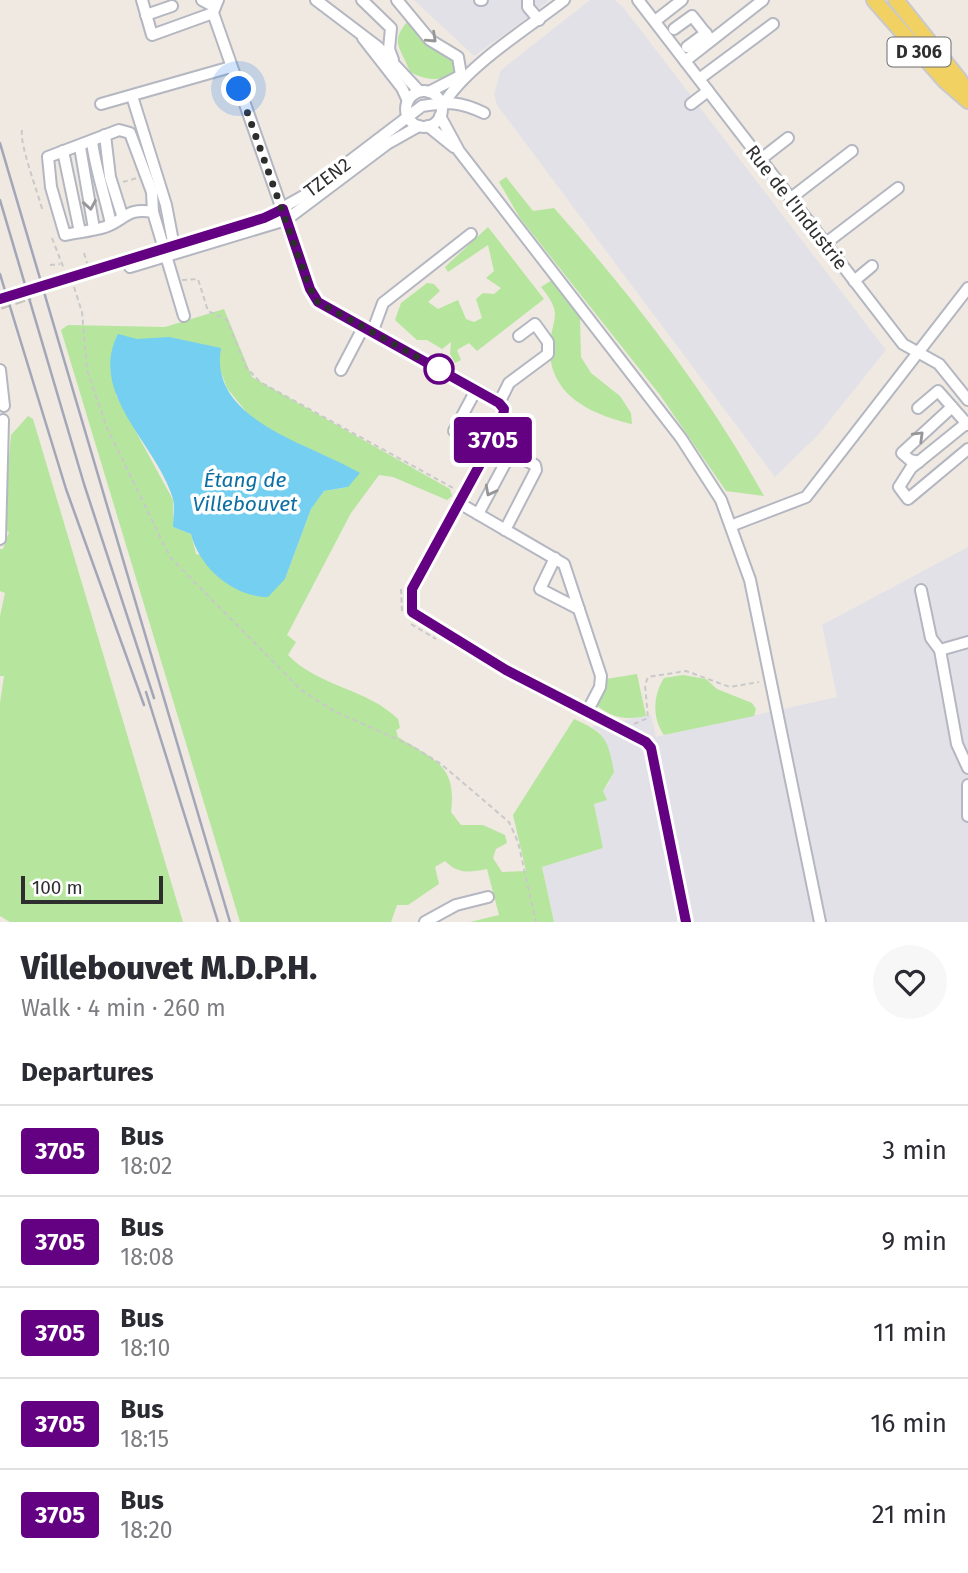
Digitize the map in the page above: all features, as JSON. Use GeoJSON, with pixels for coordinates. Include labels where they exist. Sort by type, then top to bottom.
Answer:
{"type":"FeatureCollection","features":[{"type":"Feature","properties":{"kind":"main road","name":"D 306"},"geometry":{"type":"LineString","coordinates":[[874,0],[945,81],[968,98]]}},
{"type":"Feature","properties":{"kind":"main road","name":"D 306"},"geometry":{"type":"LineString","coordinates":[[896,0],[959,79],[968,98]]}},
{"type":"Feature","properties":{"kind":"street"},"geometry":{"type":"LineString","coordinates":[[142,0],[152,35],[215,7]]}},
{"type":"Feature","properties":{"kind":"street"},"geometry":{"type":"LineString","coordinates":[[202,0],[215,7],[231,67],[310,289],[318,302],[502,406]]}},
{"type":"Feature","properties":{"kind":"street"},"geometry":{"type":"LineString","coordinates":[[316,0],[379,47],[442,107],[458,151]]}},
{"type":"Feature","properties":{"kind":"street"},"geometry":{"type":"LineString","coordinates":[[362,0],[391,28],[389,49],[396,65]]}},
{"type":"Feature","properties":{"kind":"street"},"geometry":{"type":"LineString","coordinates":[[397,0],[430,40],[458,57],[461,75]]}},
{"type":"Feature","properties":{"kind":"street"},"geometry":{"type":"LineString","coordinates":[[528,0],[528,7],[539,20]]}},
{"type":"Feature","properties":{"kind":"street"},"geometry":{"type":"LineString","coordinates":[[46,289],[74,283],[284,214],[387,144],[423,126],[481,65],[564,0]]}},
{"type":"Feature","properties":{"kind":"street","name":"Rue de l'Industrie"},"geometry":{"type":"LineString","coordinates":[[638,0],[904,344],[939,364],[968,400]]}},
{"type":"Feature","properties":{"kind":"street"},"geometry":{"type":"LineString","coordinates":[[654,22],[681,0]]}},
{"type":"Feature","properties":{"kind":"street"},"geometry":{"type":"LineString","coordinates":[[687,47],[709,36],[763,0]]}},
{"type":"Feature","properties":{"kind":"street"},"geometry":{"type":"LineString","coordinates":[[146,15],[172,6]]}},
{"type":"Feature","properties":{"kind":"street"},"geometry":{"type":"LineString","coordinates":[[674,29],[692,16],[709,36]]}},
{"type":"Feature","properties":{"kind":"street"},"geometry":{"type":"LineString","coordinates":[[699,79],[773,24]]}},
{"type":"Feature","properties":{"kind":"street"},"geometry":{"type":"LineString","coordinates":[[361,36],[402,88],[406,111],[458,151],[681,438],[711,482],[733,525],[750,580],[820,922]]}},
{"type":"Feature","properties":{"kind":"street"},"geometry":{"type":"LineString","coordinates":[[685,61],[709,36]]}},
{"type":"Feature","properties":{"kind":"street"},"geometry":{"type":"LineString","coordinates":[[387,144],[406,111],[424,92],[481,65]]}},
{"type":"Feature","properties":{"kind":"street"},"geometry":{"type":"LineString","coordinates":[[101,104],[231,67]]}},
{"type":"Feature","properties":{"kind":"street"},"geometry":{"type":"LineString","coordinates":[[691,104],[708,90]]}},
{"type":"Feature","properties":{"kind":"street"},"geometry":{"type":"LineString","coordinates":[[132,96],[166,205],[175,282],[184,316]]}},
{"type":"Feature","properties":{"kind":"street"},"geometry":{"type":"LineString","coordinates":[[442,107],[467,105],[484,113]]}},
{"type":"Feature","properties":{"kind":"street","name":"TZEN2"},"geometry":{"type":"LineString","coordinates":[[284,214],[406,111],[422,106],[442,107]]}},
{"type":"Feature","properties":{"kind":"street"},"geometry":{"type":"LineString","coordinates":[[153,212],[144,210],[122,215],[111,224],[65,235],[51,187],[48,157],[119,130],[130,134],[152,192],[153,212],[170,251]]}},
{"type":"Feature","properties":{"kind":"street"},"geometry":{"type":"LineString","coordinates":[[105,135],[110,177],[122,215]]}},
{"type":"Feature","properties":{"kind":"street"},"geometry":{"type":"LineString","coordinates":[[761,159],[788,138]]}},
{"type":"Feature","properties":{"kind":"street"},"geometry":{"type":"LineString","coordinates":[[92,142],[96,174],[106,197],[111,224]]}},
{"type":"Feature","properties":{"kind":"street"},"geometry":{"type":"LineString","coordinates":[[80,147],[94,229]]}},
{"type":"Feature","properties":{"kind":"street"},"geometry":{"type":"LineString","coordinates":[[63,151],[80,232]]}},
{"type":"Feature","properties":{"kind":"street"},"geometry":{"type":"LineString","coordinates":[[791,198],[852,151]]}},
{"type":"Feature","properties":{"kind":"street"},"geometry":{"type":"LineString","coordinates":[[826,243],[898,188]]}},
{"type":"Feature","properties":{"kind":"street"},"geometry":{"type":"LineString","coordinates":[[341,370],[383,303],[471,234]]}},
{"type":"Feature","properties":{"kind":"street"},"geometry":{"type":"LineString","coordinates":[[0,299],[170,251]]}},
{"type":"Feature","properties":{"kind":"street"},"geometry":{"type":"LineString","coordinates":[[855,281],[873,266]]}},
{"type":"Feature","properties":{"kind":"street"},"geometry":{"type":"LineString","coordinates":[[733,525],[806,497],[968,288]]}},
{"type":"Feature","properties":{"kind":"street"},"geometry":{"type":"LineString","coordinates":[[519,336],[535,324],[548,342],[548,354],[509,383],[502,406],[502,424],[454,501],[407,588],[412,612],[434,633],[646,742],[651,748],[686,922]]}},
{"type":"Feature","properties":{"kind":"street"},"geometry":{"type":"LineString","coordinates":[[0,370],[2,406],[9,414],[1,420],[0,539]]}},
{"type":"Feature","properties":{"kind":"street"},"geometry":{"type":"LineString","coordinates":[[454,431],[476,390]]}},
{"type":"Feature","properties":{"kind":"street"},"geometry":{"type":"LineString","coordinates":[[918,408],[938,391],[967,424],[919,461],[899,487],[908,499],[968,449]]}},
{"type":"Feature","properties":{"kind":"street"},"geometry":{"type":"LineString","coordinates":[[919,461],[910,460],[902,453],[952,407]]}},
{"type":"Feature","properties":{"kind":"street"},"geometry":{"type":"LineString","coordinates":[[478,514],[509,456],[515,455],[535,465],[536,470],[505,530]]}},
{"type":"Feature","properties":{"kind":"street"},"geometry":{"type":"LineString","coordinates":[[454,501],[564,564],[601,680],[587,712]]}},
{"type":"Feature","properties":{"kind":"street"},"geometry":{"type":"LineString","coordinates":[[555,558],[540,589],[579,609]]}},
{"type":"Feature","properties":{"kind":"street"},"geometry":{"type":"LineString","coordinates":[[921,590],[931,638],[940,650],[957,744],[968,768]]}},
{"type":"Feature","properties":{"kind":"street"},"geometry":{"type":"LineString","coordinates":[[940,650],[968,642]]}},
{"type":"Feature","properties":{"kind":"street"},"geometry":{"type":"LineString","coordinates":[[968,785],[968,816]]}},
{"type":"Feature","properties":{"kind":"street"},"geometry":{"type":"LineString","coordinates":[[425,922],[456,905],[488,897]]}},
{"type":"Feature","properties":{"kind":"path"},"geometry":{"type":"LineString","coordinates":[[22,130],[20,140],[32,170],[43,212]]}},
{"type":"Feature","properties":{"kind":"path"},"geometry":{"type":"LineString","coordinates":[[118,184],[143,177]]}},
{"type":"Feature","properties":{"kind":"path"},"geometry":{"type":"LineString","coordinates":[[51,238],[64,268],[71,267]]}},
{"type":"Feature","properties":{"kind":"path"},"geometry":{"type":"LineString","coordinates":[[84,253],[86,262]]}},
{"type":"Feature","properties":{"kind":"path"},"geometry":{"type":"LineString","coordinates":[[50,265],[61,263]]}},
{"type":"Feature","properties":{"kind":"path"},"geometry":{"type":"LineString","coordinates":[[175,282],[191,277],[198,279],[208,311],[227,320],[246,367],[260,382],[455,489],[454,501]]}},
{"type":"Feature","properties":{"kind":"path"},"geometry":{"type":"LineString","coordinates":[[74,283],[82,312],[87,370],[107,428],[170,557],[301,690],[334,711],[383,731],[441,764],[509,822],[518,842],[536,922]]}},
{"type":"Feature","properties":{"kind":"path"},"geometry":{"type":"LineString","coordinates":[[403,615],[407,588]]}},
{"type":"Feature","properties":{"kind":"path"},"geometry":{"type":"LineString","coordinates":[[409,622],[434,633],[440,642]]}},
{"type":"Feature","properties":{"kind":"path"},"geometry":{"type":"LineString","coordinates":[[628,726],[648,718],[645,685],[648,677],[686,671],[730,687],[770,680]]}},
{"type":"Feature","properties":{"kind":"shaded area"},"geometry":{"type":"Polygon","coordinates":[[[414,0],[549,0],[538,9],[533,3],[524,11],[528,17],[474,56],[414,0]]]}},
{"type":"Feature","properties":{"kind":"shaded area"},"geometry":{"type":"Polygon","coordinates":[[[590,0],[615,0],[623,7],[886,350],[818,435],[775,477],[497,105],[494,94],[501,70],[590,0]]]}},
{"type":"Feature","properties":{"kind":"shaded area"},"geometry":{"type":"Polygon","coordinates":[[[968,547],[968,922],[554,922],[542,867],[603,848],[594,803],[610,782],[600,732],[591,727],[651,715],[656,737],[837,697],[822,625],[968,547]]]}},
{"type":"Feature","properties":{"kind":"green space"},"geometry":{"type":"Polygon","coordinates":[[[410,19],[451,55],[458,71],[434,79],[410,72],[398,39],[399,33],[410,19]]]}},
{"type":"Feature","properties":{"kind":"green space"},"geometry":{"type":"Polygon","coordinates":[[[506,177],[533,211],[554,208],[640,310],[693,382],[764,496],[726,491],[660,395],[520,218],[499,182],[506,177]]]}},
{"type":"Feature","properties":{"kind":"green space"},"geometry":{"type":"Polygon","coordinates":[[[488,227],[544,299],[477,351],[469,343],[457,350],[461,360],[455,363],[450,354],[451,342],[442,349],[427,340],[417,340],[395,320],[401,303],[427,283],[434,284],[440,291],[428,302],[438,309],[458,300],[466,319],[474,322],[482,318],[476,299],[483,293],[494,294],[501,288],[486,278],[494,271],[488,245],[448,272],[445,267],[488,227]]]}},
{"type":"Feature","properties":{"kind":"green space"},"geometry":{"type":"Polygon","coordinates":[[[552,280],[580,317],[581,357],[591,373],[620,396],[631,413],[632,424],[589,409],[565,391],[557,379],[550,348],[555,311],[541,287],[552,280]]]}},
{"type":"Feature","properties":{"kind":"green space"},"geometry":{"type":"Polygon","coordinates":[[[224,309],[252,377],[450,489],[452,496],[447,500],[393,477],[379,475],[351,513],[287,635],[296,642],[288,655],[313,674],[372,701],[398,719],[398,737],[432,758],[446,773],[452,796],[451,812],[461,825],[483,825],[505,835],[507,843],[496,849],[493,858],[502,872],[526,871],[513,815],[574,719],[599,733],[610,751],[614,772],[603,791],[607,800],[594,804],[603,848],[542,867],[554,922],[470,922],[499,915],[487,869],[460,870],[445,861],[435,867],[439,884],[408,905],[397,905],[391,922],[240,922],[61,330],[68,325],[165,327],[224,309]],[[118,335],[116,395],[173,500],[173,527],[191,534],[196,554],[285,579],[311,509],[324,491],[348,487],[276,433],[252,419],[227,388],[218,364],[118,335]]]}},
{"type":"Feature","properties":{"kind":"green space"},"geometry":{"type":"Polygon","coordinates":[[[28,416],[33,419],[183,922],[10,922],[0,916],[0,703],[4,676],[0,676],[0,616],[5,593],[0,591],[0,549],[3,549],[9,532],[3,528],[11,435],[28,416]]]}},
{"type":"Feature","properties":{"kind":"green space"},"geometry":{"type":"Polygon","coordinates":[[[637,674],[646,716],[617,716],[604,711],[591,701],[606,679],[637,674]]]}},
{"type":"Feature","properties":{"kind":"green space"},"geometry":{"type":"Polygon","coordinates":[[[683,675],[706,679],[717,689],[752,703],[756,709],[754,716],[664,735],[657,721],[655,707],[660,685],[664,678],[683,675]]]}},
{"type":"Feature","properties":{"kind":"water","name":"Étang de Villebouvet"},"geometry":{"type":"Polygon","coordinates":[[[118,334],[137,339],[169,337],[221,348],[221,373],[230,394],[247,412],[291,440],[360,473],[348,487],[324,491],[311,509],[285,579],[268,597],[242,592],[219,578],[201,558],[191,534],[173,527],[174,502],[165,479],[128,419],[111,378],[111,356],[118,334]]]}},
{"type":"Feature","properties":{"kind":"tunnel"},"geometry":{"type":"LineString","coordinates":[[0,305],[30,295]]}},
{"type":"Feature","properties":{"kind":"railway"},"geometry":{"type":"LineString","coordinates":[[0,143],[230,922]]}},
{"type":"Feature","properties":{"kind":"railway"},"geometry":{"type":"LineString","coordinates":[[0,200],[84,484],[154,698]]}},
{"type":"Feature","properties":{"kind":"railway"},"geometry":{"type":"LineString","coordinates":[[0,274],[66,489],[144,705]]}},
{"type":"Feature","properties":{"kind":"railway"},"geometry":{"type":"LineString","coordinates":[[146,692],[218,922]]}},
{"type":"Feature","properties":{"kind":"bus line","name":"3705"},"geometry":{"type":"LineString","coordinates":[[0,299],[264,218],[283,209],[310,289],[318,302],[499,403],[504,409],[502,424],[412,589],[412,612],[418,619],[506,670],[646,742],[651,748],[686,922]]}},
{"type":"Feature","properties":{"kind":"route"},"geometry":{"type":"LineString","coordinates":[[239,89],[310,289],[318,302],[439,369]]}}]}
